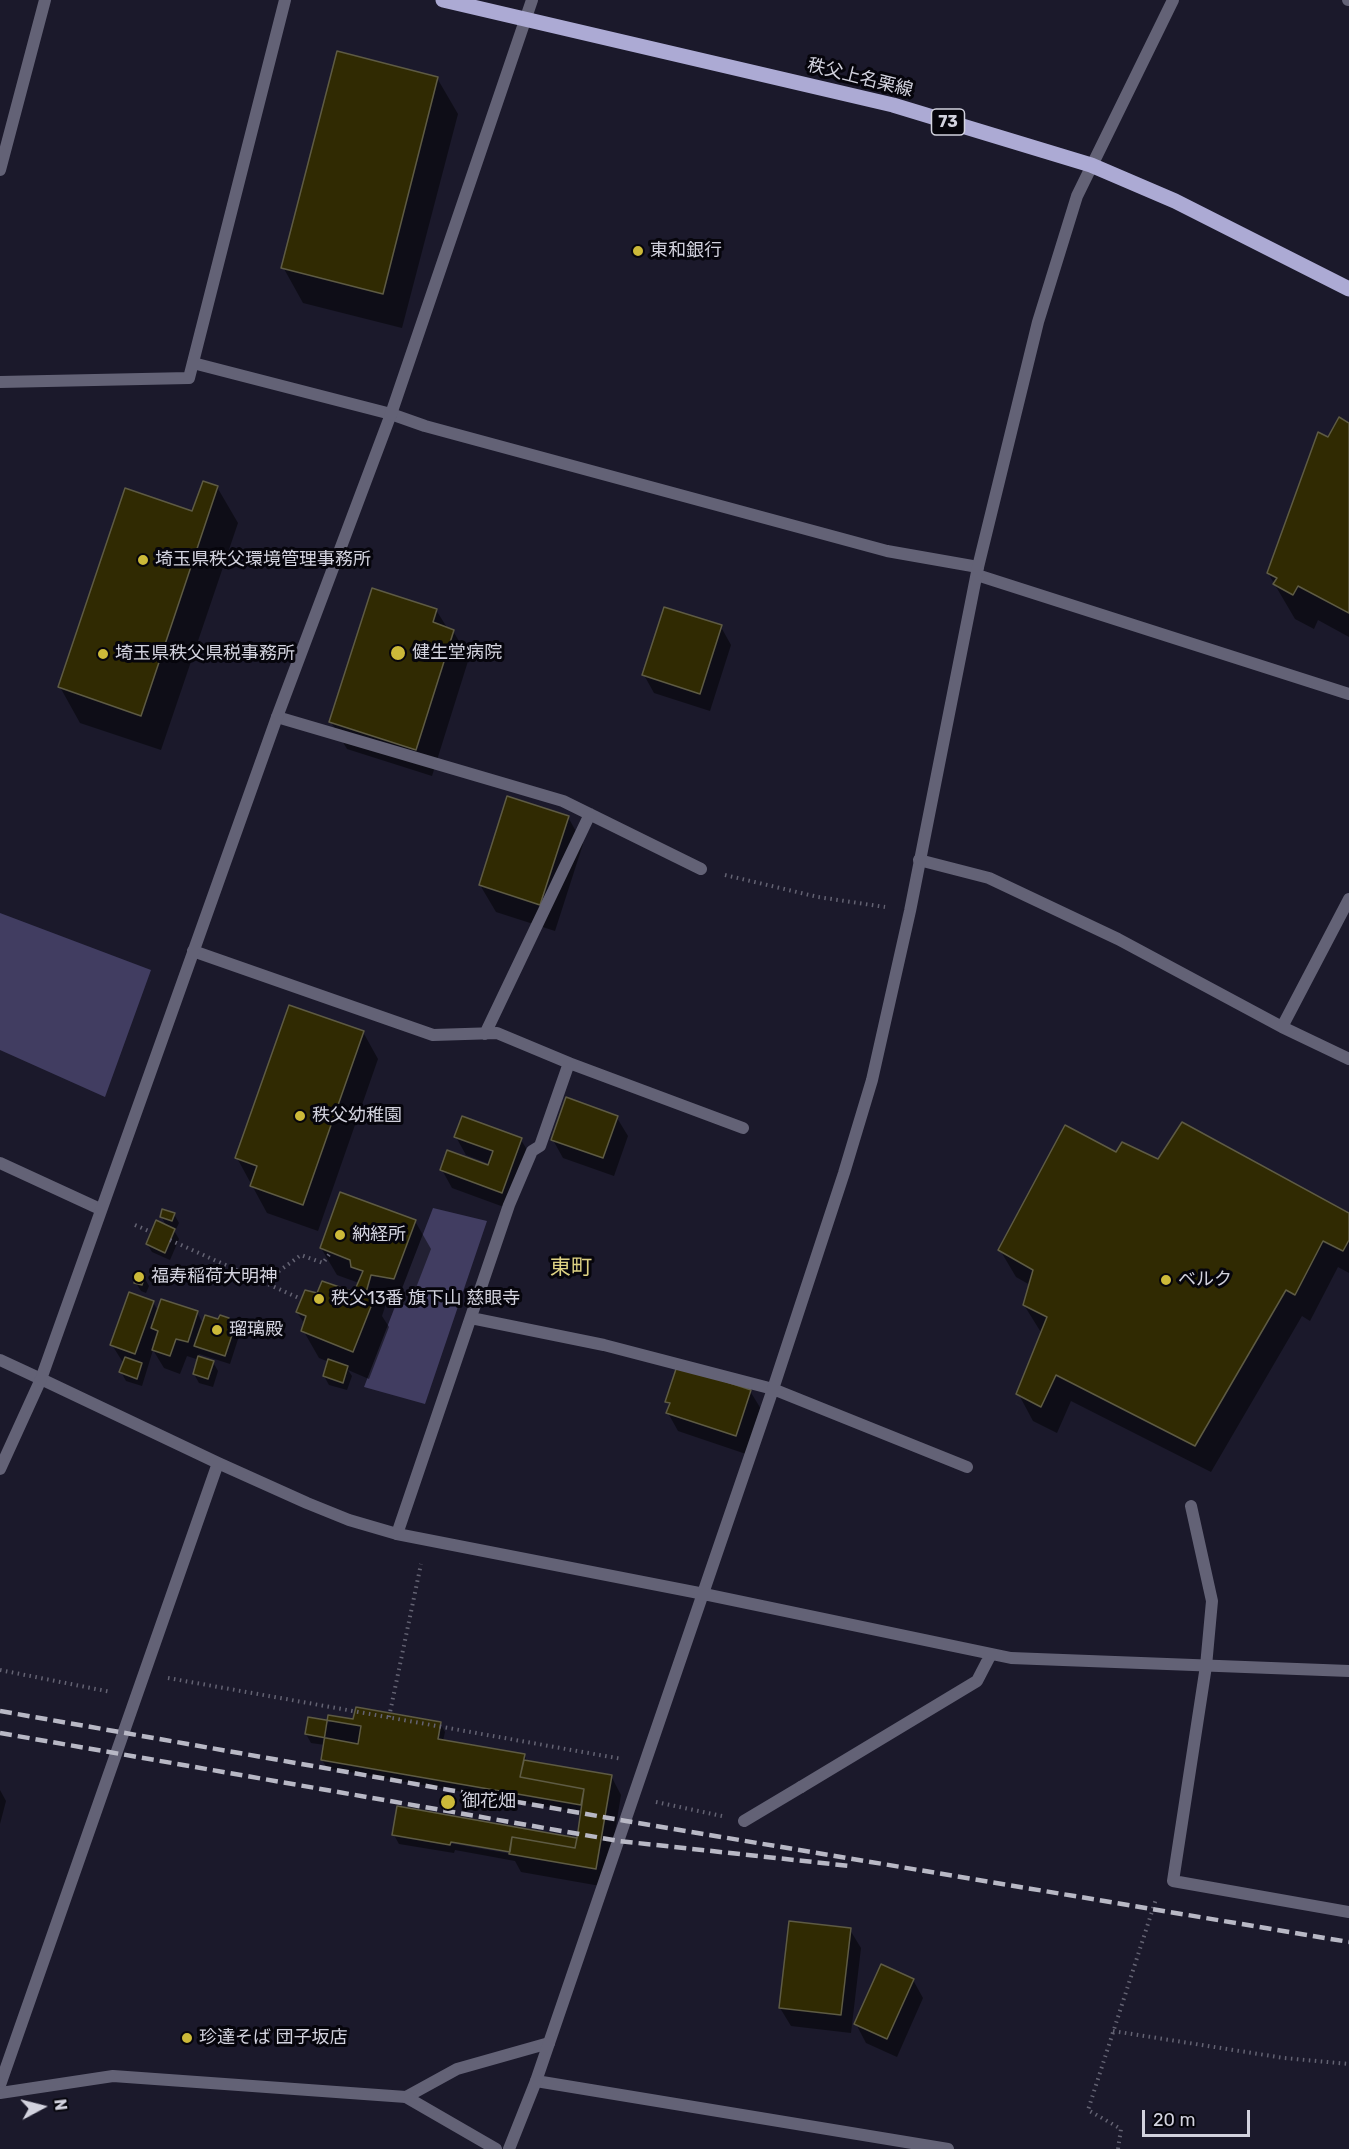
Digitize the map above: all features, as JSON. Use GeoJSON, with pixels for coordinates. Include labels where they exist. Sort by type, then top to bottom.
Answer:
{"type":"FeatureCollection","features":[{"type":"Feature","properties":{"kind":"main road","name":"秩父上名栗線"},"geometry":{"type":"LineString","coordinates":[[443,0],[893,105],[1091,165],[1175,201],[1349,289]]}},
{"type":"Feature","properties":{"kind":"street"},"geometry":{"type":"LineString","coordinates":[[0,170],[45,0]]}},
{"type":"Feature","properties":{"kind":"street"},"geometry":{"type":"LineString","coordinates":[[0,382],[189,378],[285,0]]}},
{"type":"Feature","properties":{"kind":"street"},"geometry":{"type":"LineString","coordinates":[[0,1469],[41,1379],[277,717],[391,414],[532,0]]}},
{"type":"Feature","properties":{"kind":"street"},"geometry":{"type":"LineString","coordinates":[[509,2149],[536,2081],[704,1594],[844,1173],[872,1080],[910,911],[977,571],[1038,322],[1077,196],[1173,0]]}},
{"type":"Feature","properties":{"kind":"street"},"geometry":{"type":"LineString","coordinates":[[193,363],[391,414],[425,426],[887,551],[977,571],[1349,694]]}},
{"type":"Feature","properties":{"kind":"street"},"geometry":{"type":"LineString","coordinates":[[277,717],[563,801],[701,869]]}},
{"type":"Feature","properties":{"kind":"street"},"geometry":{"type":"LineString","coordinates":[[485,1034],[590,814]]}},
{"type":"Feature","properties":{"kind":"street"},"geometry":{"type":"LineString","coordinates":[[919,860],[989,878],[1118,939],[1282,1027],[1349,1059]]}},
{"type":"Feature","properties":{"kind":"street"},"geometry":{"type":"LineString","coordinates":[[1282,1027],[1349,899]]}},
{"type":"Feature","properties":{"kind":"street"},"geometry":{"type":"LineString","coordinates":[[193,951],[433,1035],[497,1033],[569,1064],[743,1128]]}},
{"type":"Feature","properties":{"kind":"street"},"geometry":{"type":"LineString","coordinates":[[397,1534],[509,1206],[532,1151],[540,1146],[569,1064]]}},
{"type":"Feature","properties":{"kind":"street"},"geometry":{"type":"LineString","coordinates":[[0,1163],[100,1209]]}},
{"type":"Feature","properties":{"kind":"street"},"geometry":{"type":"LineString","coordinates":[[471,1318],[604,1345],[773,1389],[967,1467]]}},
{"type":"Feature","properties":{"kind":"street"},"geometry":{"type":"LineString","coordinates":[[0,1360],[218,1463],[349,1520],[397,1534],[704,1594],[1011,1658],[1349,1671]]}},
{"type":"Feature","properties":{"kind":"street"},"geometry":{"type":"LineString","coordinates":[[0,2085],[218,1463]]}},
{"type":"Feature","properties":{"kind":"street"},"geometry":{"type":"LineString","coordinates":[[1191,1506],[1212,1601],[1206,1666],[1173,1881],[1349,1912]]}},
{"type":"Feature","properties":{"kind":"street"},"geometry":{"type":"LineString","coordinates":[[744,1821],[977,1681],[991,1654]]}},
{"type":"Feature","properties":{"kind":"street"},"geometry":{"type":"LineString","coordinates":[[406,2097],[457,2069],[549,2043]]}},
{"type":"Feature","properties":{"kind":"street"},"geometry":{"type":"LineString","coordinates":[[0,2093],[113,2076],[406,2097],[496,2149]]}},
{"type":"Feature","properties":{"kind":"street"},"geometry":{"type":"LineString","coordinates":[[536,2081],[896,2144],[948,2149]]}},
{"type":"Feature","properties":{"kind":"path"},"geometry":{"type":"LineString","coordinates":[[701,869],[818,897],[910,911]]}},
{"type":"Feature","properties":{"kind":"path"},"geometry":{"type":"LineString","coordinates":[[135,1225],[151,1232]]}},
{"type":"Feature","properties":{"kind":"path"},"geometry":{"type":"LineString","coordinates":[[170,1240],[301,1299]]}},
{"type":"Feature","properties":{"kind":"path"},"geometry":{"type":"LineString","coordinates":[[263,1282],[301,1255],[323,1263],[332,1252]]}},
{"type":"Feature","properties":{"kind":"path"},"geometry":{"type":"LineString","coordinates":[[389,1718],[426,1540]]}},
{"type":"Feature","properties":{"kind":"path"},"geometry":{"type":"LineString","coordinates":[[0,1670],[136,1697]]}},
{"type":"Feature","properties":{"kind":"path"},"geometry":{"type":"LineString","coordinates":[[144,1673],[646,1764]]}},
{"type":"Feature","properties":{"kind":"path"},"geometry":{"type":"LineString","coordinates":[[634,1798],[744,1821]]}},
{"type":"Feature","properties":{"kind":"path"},"geometry":{"type":"LineString","coordinates":[[1118,2149],[1121,2129],[1088,2110],[1158,1894],[1173,1881]]}},
{"type":"Feature","properties":{"kind":"path"},"geometry":{"type":"LineString","coordinates":[[1113,2031],[1284,2058],[1349,2064]]}},
{"type":"Feature","properties":{"kind":"shaded area"},"geometry":{"type":"Polygon","coordinates":[[[0,913],[151,970],[105,1097],[0,1050],[0,913]]]}},
{"type":"Feature","properties":{"kind":"shaded area"},"geometry":{"type":"Polygon","coordinates":[[[433,1208],[487,1221],[425,1404],[364,1387],[433,1208]]]}},
{"type":"Feature","properties":{"kind":"building"},"geometry":{"type":"Polygon","coordinates":[[[337,51],[438,77],[383,294],[281,268],[337,51]]]}},
{"type":"Feature","properties":{"kind":"building"},"geometry":{"type":"Polygon","coordinates":[[[1339,417],[1349,423],[1349,613],[1298,586],[1293,595],[1273,584],[1277,578],[1267,573],[1318,432],[1328,437],[1339,417]]]}},
{"type":"Feature","properties":{"kind":"building"},"geometry":{"type":"Polygon","coordinates":[[[203,481],[218,486],[141,716],[58,687],[125,488],[192,511],[203,481]]]}},
{"type":"Feature","properties":{"kind":"building"},"geometry":{"type":"Polygon","coordinates":[[[372,588],[437,609],[433,622],[454,630],[416,750],[329,722],[372,588]]]}},
{"type":"Feature","properties":{"kind":"building"},"geometry":{"type":"Polygon","coordinates":[[[664,607],[722,625],[700,694],[642,675],[664,607]]]}},
{"type":"Feature","properties":{"kind":"building"},"geometry":{"type":"Polygon","coordinates":[[[507,796],[569,816],[540,905],[479,885],[507,796]]]}},
{"type":"Feature","properties":{"kind":"building"},"geometry":{"type":"Polygon","coordinates":[[[289,1005],[364,1031],[303,1205],[250,1186],[257,1166],[235,1158],[289,1005]]]}},
{"type":"Feature","properties":{"kind":"building"},"geometry":{"type":"Polygon","coordinates":[[[566,1097],[618,1116],[603,1158],[551,1140],[566,1097]]]}},
{"type":"Feature","properties":{"kind":"building"},"geometry":{"type":"Polygon","coordinates":[[[462,1116],[522,1138],[502,1193],[440,1170],[447,1150],[488,1165],[493,1151],[454,1137],[462,1116]]]}},
{"type":"Feature","properties":{"kind":"building","name":"ベルク"},"geometry":{"type":"Polygon","coordinates":[[[1182,1122],[1349,1213],[1349,1240],[1343,1251],[1323,1241],[1295,1295],[1286,1290],[1195,1446],[1056,1375],[1041,1407],[1016,1394],[1047,1317],[1023,1305],[1033,1270],[998,1250],[1065,1125],[1116,1152],[1122,1142],[1158,1159],[1182,1122]]]}},
{"type":"Feature","properties":{"kind":"building"},"geometry":{"type":"Polygon","coordinates":[[[340,1192],[416,1220],[394,1279],[371,1275],[365,1296],[374,1299],[353,1352],[301,1331],[306,1316],[296,1312],[305,1290],[317,1293],[322,1281],[354,1292],[363,1271],[351,1267],[350,1260],[320,1248],[340,1192]]]}},
{"type":"Feature","properties":{"kind":"building"},"geometry":{"type":"Polygon","coordinates":[[[162,1209],[175,1213],[172,1221],[160,1217],[162,1209]]]}},
{"type":"Feature","properties":{"kind":"building"},"geometry":{"type":"Polygon","coordinates":[[[156,1220],[175,1229],[165,1253],[146,1244],[156,1220]]]}},
{"type":"Feature","properties":{"kind":"building"},"geometry":{"type":"Polygon","coordinates":[[[137,1273],[145,1276],[142,1285],[134,1283],[137,1273]]]}},
{"type":"Feature","properties":{"kind":"building"},"geometry":{"type":"Polygon","coordinates":[[[129,1292],[154,1301],[135,1354],[110,1345],[129,1292]]]}},
{"type":"Feature","properties":{"kind":"building"},"geometry":{"type":"Polygon","coordinates":[[[161,1299],[198,1311],[188,1342],[176,1339],[170,1356],[152,1350],[158,1331],[151,1328],[161,1299]]]}},
{"type":"Feature","properties":{"kind":"building"},"geometry":{"type":"Polygon","coordinates":[[[205,1315],[218,1319],[220,1315],[229,1318],[228,1323],[235,1326],[225,1356],[194,1346],[205,1315]]]}},
{"type":"Feature","properties":{"kind":"building"},"geometry":{"type":"Polygon","coordinates":[[[198,1356],[214,1361],[208,1379],[193,1374],[198,1356]]]}},
{"type":"Feature","properties":{"kind":"building"},"geometry":{"type":"Polygon","coordinates":[[[125,1357],[142,1363],[137,1379],[119,1372],[125,1357]]]}},
{"type":"Feature","properties":{"kind":"building"},"geometry":{"type":"Polygon","coordinates":[[[328,1359],[348,1366],[343,1383],[323,1376],[328,1359]]]}},
{"type":"Feature","properties":{"kind":"building"},"geometry":{"type":"Polygon","coordinates":[[[682,1367],[751,1390],[736,1436],[666,1413],[670,1403],[665,1402],[676,1369],[682,1367]]]}},
{"type":"Feature","properties":{"kind":"building"},"geometry":{"type":"Polygon","coordinates":[[[356,1707],[441,1722],[438,1739],[525,1754],[520,1777],[584,1789],[581,1805],[321,1760],[328,1715],[353,1719],[356,1707]]]}},
{"type":"Feature","properties":{"kind":"building"},"geometry":{"type":"Polygon","coordinates":[[[308,1717],[361,1726],[358,1744],[305,1734],[308,1717]]]}},
{"type":"Feature","properties":{"kind":"building"},"geometry":{"type":"Polygon","coordinates":[[[524,1760],[612,1775],[596,1869],[509,1854],[512,1837],[575,1848],[577,1838],[584,1789],[520,1777],[524,1760]]]}},
{"type":"Feature","properties":{"kind":"building"},"geometry":{"type":"Polygon","coordinates":[[[397,1806],[577,1838],[575,1848],[512,1837],[510,1852],[392,1835],[397,1806]]]}},
{"type":"Feature","properties":{"kind":"building"},"geometry":{"type":"Polygon","coordinates":[[[789,1921],[851,1928],[841,2015],[779,2008],[789,1921]]]}},
{"type":"Feature","properties":{"kind":"building"},"geometry":{"type":"Polygon","coordinates":[[[881,1964],[914,1979],[887,2039],[854,2024],[881,1964]]]}},
{"type":"Feature","properties":{"kind":"railway"},"geometry":{"type":"LineString","coordinates":[[0,1711],[626,1821],[1349,1942]]}},
{"type":"Feature","properties":{"kind":"railway"},"geometry":{"type":"LineString","coordinates":[[0,1733],[619,1841],[850,1866]]}},
{"type":"Feature","properties":{"kind":"place","name":"東和銀行"},"geometry":{"type":"Point","coordinates":[638,251]}},
{"type":"Feature","properties":{"kind":"place","name":"埼玉県秩父環境管理事務所"},"geometry":{"type":"Point","coordinates":[143,560]}},
{"type":"Feature","properties":{"kind":"place","name":"健生堂病院"},"geometry":{"type":"Point","coordinates":[398,653]}},
{"type":"Feature","properties":{"kind":"place","name":"埼玉県秩父県税事務所"},"geometry":{"type":"Point","coordinates":[103,654]}},
{"type":"Feature","properties":{"kind":"place","name":"秩父幼稚園"},"geometry":{"type":"Point","coordinates":[300,1116]}},
{"type":"Feature","properties":{"kind":"place","name":"納経所"},"geometry":{"type":"Point","coordinates":[340,1235]}},
{"type":"Feature","properties":{"kind":"place","name":"福寿稲荷大明神"},"geometry":{"type":"Point","coordinates":[139,1277]}},
{"type":"Feature","properties":{"kind":"place","name":"ベルク"},"geometry":{"type":"Point","coordinates":[1166,1280]}},
{"type":"Feature","properties":{"kind":"place","name":"秩父13番 旗下山 慈眼寺"},"geometry":{"type":"Point","coordinates":[319,1299]}},
{"type":"Feature","properties":{"kind":"place","name":"瑠璃殿"},"geometry":{"type":"Point","coordinates":[217,1330]}},
{"type":"Feature","properties":{"kind":"place","name":"御花畑"},"geometry":{"type":"Point","coordinates":[448,1802]}},
{"type":"Feature","properties":{"kind":"place","name":"珍達そば 団子坂店"},"geometry":{"type":"Point","coordinates":[187,2038]}},
{"type":"Feature","properties":{"kind":"district","name":"東町"},"geometry":{"type":"Point","coordinates":[571,1268]}}]}
